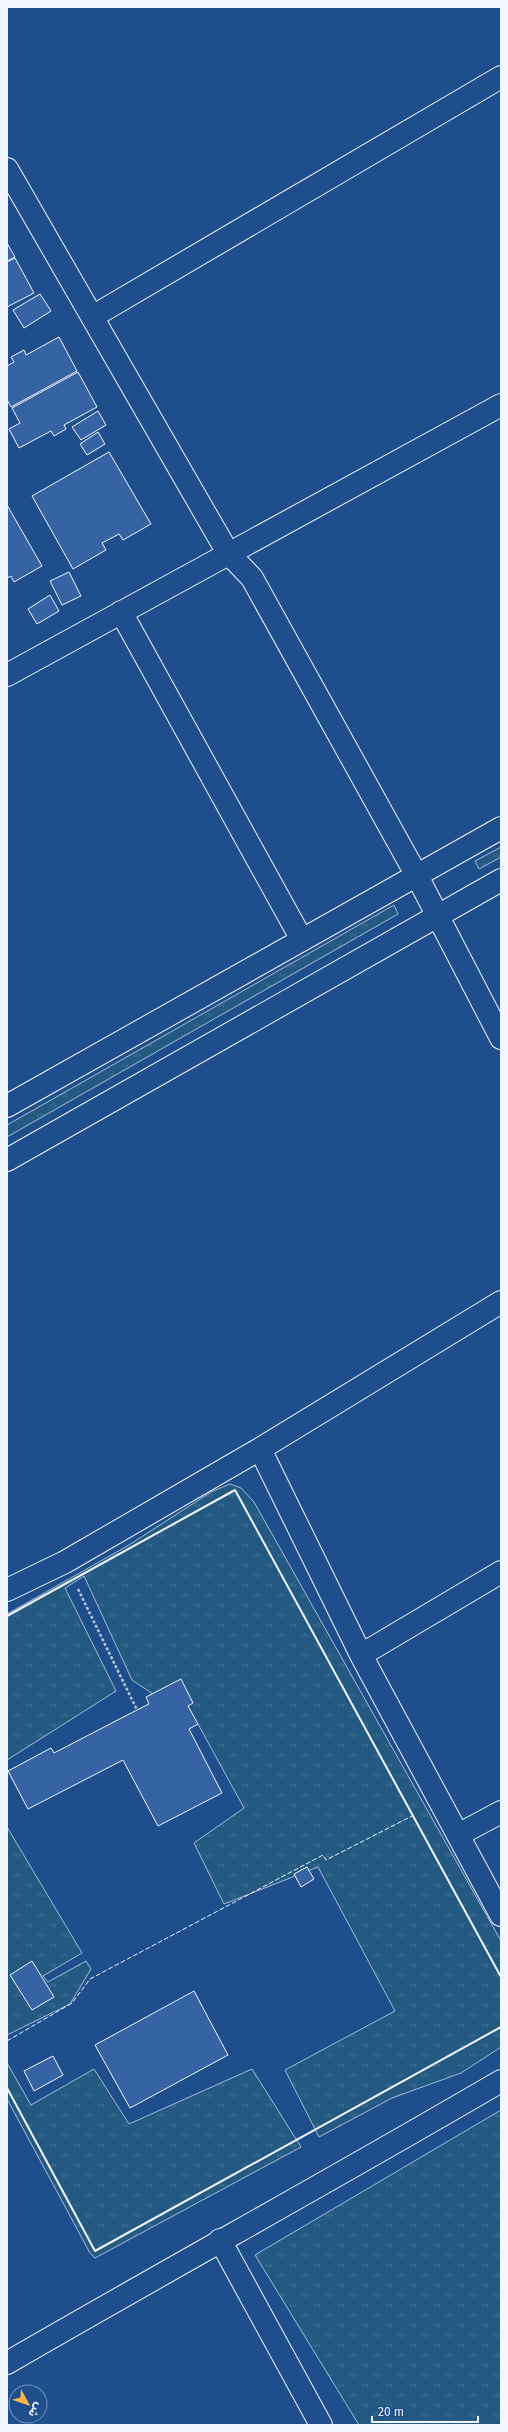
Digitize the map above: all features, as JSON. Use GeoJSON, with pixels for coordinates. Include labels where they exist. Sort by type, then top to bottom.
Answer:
{"type":"FeatureCollection","features":[{"type":"Feature","properties":{"kind":"street"},"geometry":{"type":"LineString","coordinates":[[92,317],[501,77]]}},
{"type":"Feature","properties":{"kind":"street"},"geometry":{"type":"LineString","coordinates":[[7,168],[228,553],[252,578],[417,876],[501,1038]]}},
{"type":"Feature","properties":{"kind":"street"},"geometry":{"type":"LineString","coordinates":[[7,675],[501,405]]}},
{"type":"Feature","properties":{"kind":"street"},"geometry":{"type":"LineString","coordinates":[[121,612],[302,940]]}},
{"type":"Feature","properties":{"kind":"street"},"geometry":{"type":"LineString","coordinates":[[7,1106],[501,828]]}},
{"type":"Feature","properties":{"kind":"street"},"geometry":{"type":"LineString","coordinates":[[7,1160],[501,880]]}},
{"type":"Feature","properties":{"kind":"street"},"geometry":{"type":"LineString","coordinates":[[7,1590],[64,1562],[260,1449],[501,1302]]}},
{"type":"Feature","properties":{"kind":"street"},"geometry":{"type":"LineString","coordinates":[[260,1449],[361,1654],[501,1915]]}},
{"type":"Feature","properties":{"kind":"street"},"geometry":{"type":"LineString","coordinates":[[361,1654],[501,1572]]}},
{"type":"Feature","properties":{"kind":"street"},"geometry":{"type":"LineString","coordinates":[[458,1835],[501,1812]]}},
{"type":"Feature","properties":{"kind":"street"},"geometry":{"type":"LineString","coordinates":[[7,2362],[220,2240],[332,2180],[501,2081]]}},
{"type":"Feature","properties":{"kind":"street"},"geometry":{"type":"LineString","coordinates":[[220,2240],[321,2425]]}},
{"type":"Feature","properties":{"kind":"path"},"geometry":{"type":"LineString","coordinates":[[64,1562],[137,1710]]}},
{"type":"Feature","properties":{"kind":"green space"},"geometry":{"type":"Polygon","coordinates":[[[501,847],[501,857],[479,869],[475,861],[501,847]]]}},
{"type":"Feature","properties":{"kind":"green space"},"geometry":{"type":"Polygon","coordinates":[[[394,905],[398,914],[7,1137],[7,1125],[394,905]]]}},
{"type":"Feature","properties":{"kind":"green space"},"geometry":{"type":"Polygon","coordinates":[[[230,1484],[241,1488],[254,1502],[501,1941],[501,2047],[461,2073],[392,2098],[319,2137],[285,2070],[395,2011],[318,1867],[224,1904],[194,1843],[244,1808],[198,1724],[132,1680],[84,1576],[65,1588],[116,1691],[7,1760],[7,1614],[129,1545],[211,1492],[230,1484]]]}},
{"type":"Feature","properties":{"kind":"green space"},"geometry":{"type":"Polygon","coordinates":[[[7,1827],[82,1953],[43,1976],[48,1982],[86,1961],[91,1969],[70,2004],[7,2035],[7,1827]]]}},
{"type":"Feature","properties":{"kind":"green space"},"geometry":{"type":"Polygon","coordinates":[[[7,2063],[31,2105],[94,2069],[129,2124],[252,2069],[301,2147],[95,2258],[90,2253],[7,2099],[7,2063]]]}},
{"type":"Feature","properties":{"kind":"green space"},"geometry":{"type":"Polygon","coordinates":[[[501,2110],[501,2425],[359,2425],[255,2255],[501,2110]]]}},
{"type":"Feature","properties":{"kind":"building"},"geometry":{"type":"Polygon","coordinates":[[[7,243],[15,257],[7,261],[7,243]]]}},
{"type":"Feature","properties":{"kind":"building"},"geometry":{"type":"Polygon","coordinates":[[[15,258],[34,293],[7,307],[7,262],[15,258]]]}},
{"type":"Feature","properties":{"kind":"building"},"geometry":{"type":"Polygon","coordinates":[[[40,294],[51,311],[24,328],[13,310],[40,294]]]}},
{"type":"Feature","properties":{"kind":"building"},"geometry":{"type":"Polygon","coordinates":[[[59,337],[77,371],[11,407],[7,400],[7,366],[14,362],[11,357],[24,350],[26,355],[59,337]]]}},
{"type":"Feature","properties":{"kind":"building"},"geometry":{"type":"Polygon","coordinates":[[[78,372],[97,407],[64,425],[66,429],[54,436],[51,431],[19,448],[9,429],[20,423],[12,408],[78,372]]]}},
{"type":"Feature","properties":{"kind":"building"},"geometry":{"type":"Polygon","coordinates":[[[98,411],[106,425],[81,440],[72,427],[98,411]]]}},
{"type":"Feature","properties":{"kind":"building"},"geometry":{"type":"Polygon","coordinates":[[[98,432],[105,444],[87,455],[80,444],[98,432]]]}},
{"type":"Feature","properties":{"kind":"building"},"geometry":{"type":"Polygon","coordinates":[[[109,452],[151,524],[123,540],[119,534],[102,543],[106,550],[73,569],[32,496],[109,452]]]}},
{"type":"Feature","properties":{"kind":"building"},"geometry":{"type":"Polygon","coordinates":[[[7,505],[42,566],[14,582],[11,576],[7,578],[7,505]]]}},
{"type":"Feature","properties":{"kind":"building"},"geometry":{"type":"Polygon","coordinates":[[[69,572],[81,596],[62,605],[50,581],[69,572]]]}},
{"type":"Feature","properties":{"kind":"building"},"geometry":{"type":"Polygon","coordinates":[[[50,595],[59,611],[37,624],[28,609],[50,595]]]}},
{"type":"Feature","properties":{"kind":"building"},"geometry":{"type":"Polygon","coordinates":[[[181,1679],[193,1703],[188,1706],[198,1724],[189,1729],[222,1793],[158,1826],[123,1760],[28,1809],[8,1771],[51,1748],[54,1753],[149,1704],[146,1697],[181,1679]]]}},
{"type":"Feature","properties":{"kind":"building"},"geometry":{"type":"Polygon","coordinates":[[[307,1867],[314,1879],[301,1887],[294,1874],[307,1867]]]}},
{"type":"Feature","properties":{"kind":"building"},"geometry":{"type":"Polygon","coordinates":[[[32,1961],[54,1997],[32,2010],[10,1975],[32,1961]]]}},
{"type":"Feature","properties":{"kind":"building"},"geometry":{"type":"Polygon","coordinates":[[[194,1991],[228,2055],[130,2108],[95,2045],[194,1991]]]}},
{"type":"Feature","properties":{"kind":"building"},"geometry":{"type":"Polygon","coordinates":[[[53,2056],[63,2075],[34,2091],[24,2071],[53,2056]]]}},
{"type":"Feature","properties":{"kind":"fence"},"geometry":{"type":"LineString","coordinates":[[7,2041],[72,2003],[90,1979],[323,1855],[326,1860],[412,1816]]}},
{"type":"Feature","properties":{"kind":"wall"},"geometry":{"type":"LineString","coordinates":[[7,1616],[235,1490],[501,1977]]}},
{"type":"Feature","properties":{"kind":"wall"},"geometry":{"type":"LineString","coordinates":[[7,2088],[95,2251],[501,2027]]}}]}
